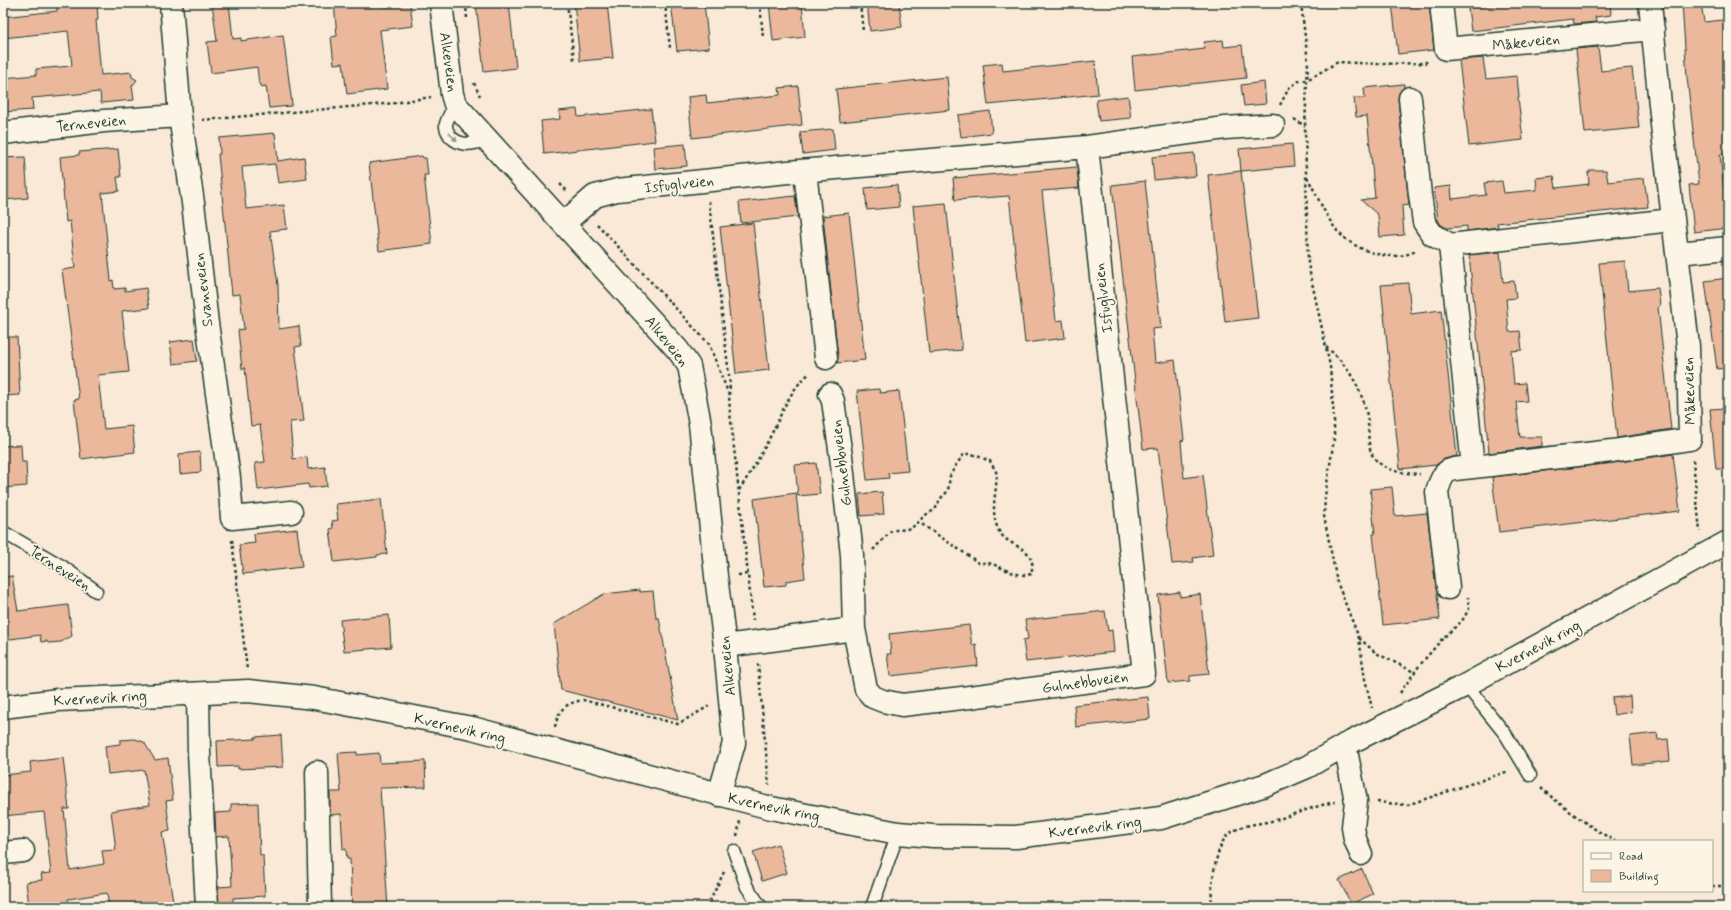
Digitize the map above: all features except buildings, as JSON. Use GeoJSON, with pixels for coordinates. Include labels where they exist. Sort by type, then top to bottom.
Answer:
{"type":"FeatureCollection","features":[{"type":"Feature","properties":{"kind":"street","name":"Svaneveien"},"geometry":{"type":"LineString","coordinates":[[171,3],[180,116],[193,203],[207,323],[229,478],[232,518]]}},
{"type":"Feature","properties":{"kind":"street","name":"Alkeveien"},"geometry":{"type":"LineString","coordinates":[[441,3],[453,99],[488,140],[678,350],[690,366],[700,424],[725,646],[734,743],[719,795]]}},
{"type":"Feature","properties":{"kind":"street"},"geometry":{"type":"LineString","coordinates":[[1441,3],[1446,49]]}},
{"type":"Feature","properties":{"kind":"street","name":"Måkeveien"},"geometry":{"type":"LineString","coordinates":[[1444,472],[1473,467],[1612,451],[1690,439],[1688,346],[1678,253],[1672,220],[1650,3]]}},
{"type":"Feature","properties":{"kind":"street","name":"Måkeveien"},"geometry":{"type":"LineString","coordinates":[[1446,49],[1653,29]]}},
{"type":"Feature","properties":{"kind":"street"},"geometry":{"type":"LineString","coordinates":[[1410,98],[1424,222],[1432,234],[1444,241],[1672,220]]}},
{"type":"Feature","properties":{"kind":"street","name":"Terneveien"},"geometry":{"type":"LineString","coordinates":[[3,133],[104,120],[180,116]]}},
{"type":"Feature","properties":{"kind":"street","name":"Isfuglveien"},"geometry":{"type":"LineString","coordinates":[[564,223],[595,196],[618,190],[805,170],[1087,147],[1225,128],[1276,116]]}},
{"type":"Feature","properties":{"kind":"street","name":"Isfuglveien"},"geometry":{"type":"LineString","coordinates":[[1087,147],[1119,449]]}},
{"type":"Feature","properties":{"kind":"street"},"geometry":{"type":"LineString","coordinates":[[805,170],[826,358]]}},
{"type":"Feature","properties":{"kind":"street"},"geometry":{"type":"LineString","coordinates":[[1444,241],[1473,467]]}},
{"type":"Feature","properties":{"kind":"street"},"geometry":{"type":"LineString","coordinates":[[1678,253],[1728,248]]}},
{"type":"Feature","properties":{"kind":"street","name":"Gulnebbveien"},"geometry":{"type":"LineString","coordinates":[[830,394],[833,401],[841,456],[852,554],[854,629],[866,689],[873,697],[883,701],[902,704],[962,698],[1144,674],[1119,449]]}},
{"type":"Feature","properties":{"kind":"street"},"geometry":{"type":"LineString","coordinates":[[1444,472],[1437,492],[1458,592]]}},
{"type":"Feature","properties":{"kind":"street"},"geometry":{"type":"LineString","coordinates":[[232,518],[292,512]]}},
{"type":"Feature","properties":{"kind":"street","name":"Kvernevik ring"},"geometry":{"type":"LineString","coordinates":[[3,707],[58,700],[248,691],[314,698],[472,728],[771,808],[898,833],[933,836],[1016,836],[1161,818],[1265,784],[1307,767],[1346,745],[1466,685],[1728,542]]}},
{"type":"Feature","properties":{"kind":"street"},"geometry":{"type":"LineString","coordinates":[[725,646],[854,629]]}},
{"type":"Feature","properties":{"kind":"street"},"geometry":{"type":"LineString","coordinates":[[198,694],[199,752],[207,907]]}},
{"type":"Feature","properties":{"kind":"street"},"geometry":{"type":"LineString","coordinates":[[1346,745],[1356,801],[1353,827],[1355,839],[1361,854]]}},
{"type":"Feature","properties":{"kind":"street"},"geometry":{"type":"LineString","coordinates":[[317,772],[320,907]]}},
{"type":"Feature","properties":{"kind":"lane","name":"Terneveien"},"geometry":{"type":"LineString","coordinates":[[3,532],[63,567],[96,591]]}},
{"type":"Feature","properties":{"kind":"lane"},"geometry":{"type":"LineString","coordinates":[[1466,685],[1506,735],[1530,775]]}},
{"type":"Feature","properties":{"kind":"lane"},"geometry":{"type":"LineString","coordinates":[[872,907],[898,833]]}},
{"type":"Feature","properties":{"kind":"lane"},"geometry":{"type":"LineString","coordinates":[[734,851],[747,887],[761,907]]}},
{"type":"Feature","properties":{"kind":"path"},"geometry":{"type":"LineString","coordinates":[[567,3],[574,60]]}},
{"type":"Feature","properties":{"kind":"path"},"geometry":{"type":"LineString","coordinates":[[665,3],[670,48]]}},
{"type":"Feature","properties":{"kind":"path"},"geometry":{"type":"LineString","coordinates":[[760,3],[764,38]]}},
{"type":"Feature","properties":{"kind":"path"},"geometry":{"type":"LineString","coordinates":[[860,3],[863,31]]}},
{"type":"Feature","properties":{"kind":"path"},"geometry":{"type":"LineString","coordinates":[[1301,3],[1307,56],[1305,126],[1308,264],[1330,366],[1334,421],[1334,439],[1325,496],[1324,516],[1337,582],[1359,638],[1365,679],[1373,711]]}},
{"type":"Feature","properties":{"kind":"path"},"geometry":{"type":"LineString","coordinates":[[1276,116],[1289,88],[1299,81],[1307,80],[1338,62],[1377,64],[1425,63],[1446,49]]}},
{"type":"Feature","properties":{"kind":"path"},"geometry":{"type":"LineString","coordinates":[[180,116],[194,120],[250,117],[395,102],[453,99]]}},
{"type":"Feature","properties":{"kind":"path"},"geometry":{"type":"LineString","coordinates":[[1306,176],[1335,228],[1344,238],[1358,246],[1379,255],[1396,257],[1410,255],[1444,241]]}},
{"type":"Feature","properties":{"kind":"path"},"geometry":{"type":"LineString","coordinates":[[706,181],[730,384],[730,406],[756,642],[770,789]]}},
{"type":"Feature","properties":{"kind":"path"},"geometry":{"type":"LineString","coordinates":[[1326,347],[1339,358],[1355,382],[1365,406],[1368,422],[1369,446],[1374,458],[1381,464],[1398,473],[1422,474],[1444,472]]}},
{"type":"Feature","properties":{"kind":"path"},"geometry":{"type":"LineString","coordinates":[[739,490],[765,448],[787,399],[806,376],[826,358]]}},
{"type":"Feature","properties":{"kind":"path"},"geometry":{"type":"LineString","coordinates":[[1690,439],[1700,535]]}},
{"type":"Feature","properties":{"kind":"path"},"geometry":{"type":"LineString","coordinates":[[852,554],[863,554],[874,550],[892,530],[910,529],[920,523],[928,513],[935,510],[940,499],[948,491],[950,476],[964,454],[972,454],[990,461],[997,474],[993,512],[998,530],[1005,540],[1023,549],[1030,555],[1033,566],[1031,574],[1026,576],[991,564],[979,562],[920,523]]}},
{"type":"Feature","properties":{"kind":"path"},"geometry":{"type":"LineString","coordinates":[[232,518],[231,534],[246,659],[248,691]]}},
{"type":"Feature","properties":{"kind":"path"},"geometry":{"type":"LineString","coordinates":[[1398,697],[1414,672],[1443,638],[1462,621],[1469,610],[1458,592]]}},
{"type":"Feature","properties":{"kind":"path"},"geometry":{"type":"LineString","coordinates":[[1359,638],[1376,653],[1414,672]]}},
{"type":"Feature","properties":{"kind":"path"},"geometry":{"type":"LineString","coordinates":[[554,727],[558,714],[569,703],[583,700],[678,724],[711,705]]}},
{"type":"Feature","properties":{"kind":"path"},"geometry":{"type":"LineString","coordinates":[[1530,775],[1540,788],[1563,807],[1613,840]]}},
{"type":"Feature","properties":{"kind":"path"},"geometry":{"type":"LineString","coordinates":[[1713,886],[1728,886]]}}]}
